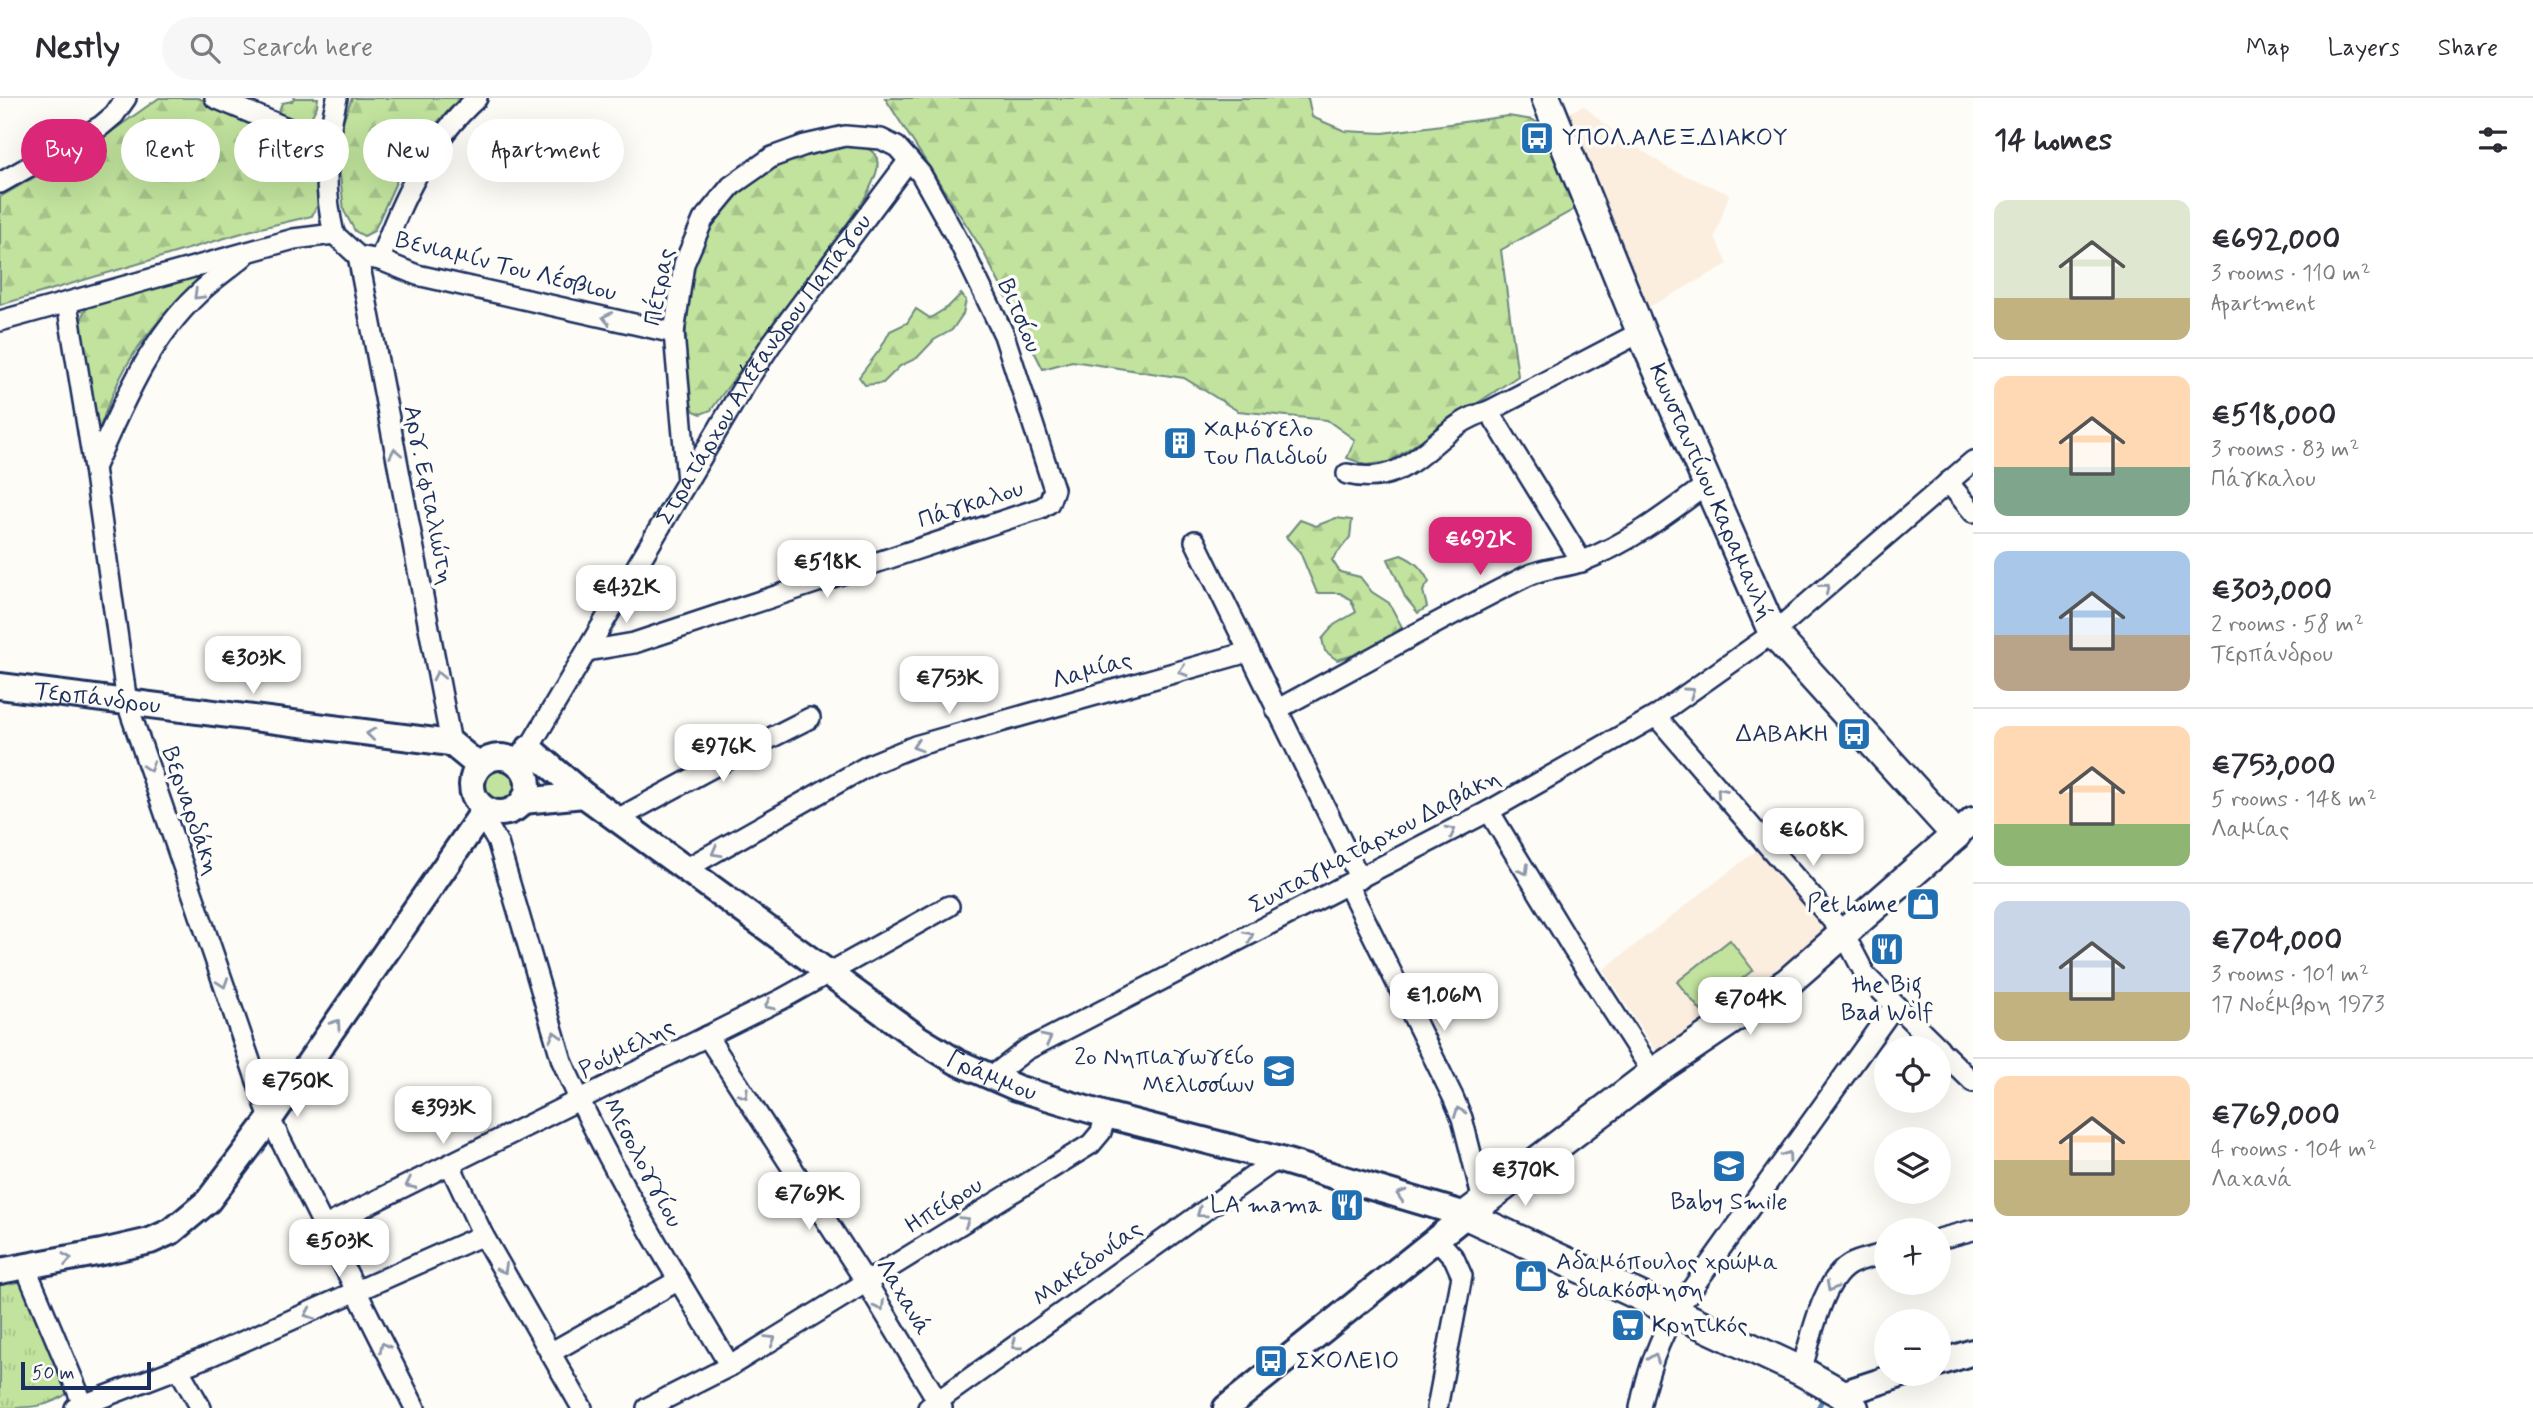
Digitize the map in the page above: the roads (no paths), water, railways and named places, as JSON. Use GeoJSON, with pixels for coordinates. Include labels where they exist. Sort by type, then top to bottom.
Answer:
{"type":"FeatureCollection","features":[{"type":"Feature","properties":{"kind":"main road","name":"Κωνσταντίνου Καραμανλή"},"geometry":{"type":"LineString","coordinates":[[1546,98],[1641,332],[1773,633],[1964,827]]}},
{"type":"Feature","properties":{"kind":"main road"},"geometry":{"type":"LineString","coordinates":[[1484,1201],[1653,1073],[1788,982],[1964,827]]}},
{"type":"Feature","properties":{"kind":"main road"},"geometry":{"type":"LineString","coordinates":[[1484,1201],[1501,1213],[1515,1238]]}},
{"type":"Feature","properties":{"kind":"main road"},"geometry":{"type":"LineString","coordinates":[[1484,1201],[1515,1238],[1801,1371],[1848,1401]]}},
{"type":"Feature","properties":{"kind":"street"},"geometry":{"type":"LineString","coordinates":[[0,183],[101,126],[114,116],[126,98]]}},
{"type":"Feature","properties":{"kind":"street"},"geometry":{"type":"LineString","coordinates":[[215,98],[265,119]]}},
{"type":"Feature","properties":{"kind":"street"},"geometry":{"type":"LineString","coordinates":[[333,119],[337,98]]}},
{"type":"Feature","properties":{"kind":"street"},"geometry":{"type":"LineString","coordinates":[[380,260],[408,190],[457,116],[477,98]]}},
{"type":"Feature","properties":{"kind":"street","name":"Πέτρας"},"geometry":{"type":"LineString","coordinates":[[687,481],[674,333],[684,264],[703,220],[741,179],[772,157],[805,145],[845,136],[881,139],[897,148],[909,160]]}},
{"type":"Feature","properties":{"kind":"street","name":"Στρατάρχου Αλέξανδρου Παπάγου"},"geometry":{"type":"LineString","coordinates":[[523,756],[744,384],[909,160]]}},
{"type":"Feature","properties":{"kind":"street","name":"Βιτσίου"},"geometry":{"type":"LineString","coordinates":[[909,160],[921,174],[961,246],[1003,335],[1054,489],[1049,503]]}},
{"type":"Feature","properties":{"kind":"street"},"geometry":{"type":"LineString","coordinates":[[0,321],[294,239],[334,234],[327,182]]}},
{"type":"Feature","properties":{"kind":"street","name":"Βενιαμίν Του Λέσβιου"},"geometry":{"type":"LineString","coordinates":[[334,234],[358,256],[380,260],[417,275],[674,333]]}},
{"type":"Feature","properties":{"kind":"street"},"geometry":{"type":"LineString","coordinates":[[94,468],[129,390],[165,333],[199,293],[250,251]]}},
{"type":"Feature","properties":{"kind":"street","name":"Αργ. Εφταλιώτη"},"geometry":{"type":"LineString","coordinates":[[358,256],[451,743]]}},
{"type":"Feature","properties":{"kind":"street","name":"Βερναρδάκη"},"geometry":{"type":"LineString","coordinates":[[67,303],[94,468],[127,703],[270,1119],[415,1408]]}},
{"type":"Feature","properties":{"kind":"street"},"geometry":{"type":"LineString","coordinates":[[1347,474],[1366,478],[1391,474],[1414,462],[1455,426],[1472,415],[1489,411],[1641,332]]}},
{"type":"Feature","properties":{"kind":"street"},"geometry":{"type":"LineString","coordinates":[[1489,411],[1582,562]]}},
{"type":"Feature","properties":{"kind":"street","name":"Συνταγματάρχου Δαβάκη"},"geometry":{"type":"LineString","coordinates":[[990,1077],[1026,1050],[1489,811],[1656,716],[1773,633],[1973,461]]}},
{"type":"Feature","properties":{"kind":"street"},"geometry":{"type":"LineString","coordinates":[[1948,482],[1973,512]]}},
{"type":"Feature","properties":{"kind":"street"},"geometry":{"type":"LineString","coordinates":[[1276,710],[1520,580],[1548,568],[1582,562],[1646,529],[1706,485]]}},
{"type":"Feature","properties":{"kind":"street","name":"Πάγκαλου"},"geometry":{"type":"LineString","coordinates":[[587,651],[634,643],[1041,508],[1049,503]]}},
{"type":"Feature","properties":{"kind":"street"},"geometry":{"type":"LineString","coordinates":[[1195,541],[1276,710],[1453,1097],[1465,1129],[1484,1201],[1226,1408]]}},
{"type":"Feature","properties":{"kind":"street","name":"Λαμίας"},"geometry":{"type":"LineString","coordinates":[[687,868],[871,764],[915,746],[1248,652]]}},
{"type":"Feature","properties":{"kind":"street","name":"Τερπάνδρου"},"geometry":{"type":"LineString","coordinates":[[0,686],[451,743]]}},
{"type":"Feature","properties":{"kind":"street"},"geometry":{"type":"LineString","coordinates":[[1656,716],[1844,934],[1866,976],[1927,1036]]}},
{"type":"Feature","properties":{"kind":"street"},"geometry":{"type":"LineString","coordinates":[[619,818],[810,718]]}},
{"type":"Feature","properties":{"kind":"street"},"geometry":{"type":"LineString","coordinates":[[451,743],[480,766]]}},
{"type":"Feature","properties":{"kind":"street"},"geometry":{"type":"LineString","coordinates":[[483,811],[472,789],[472,781],[480,766],[494,758],[523,756],[527,785],[523,801]]}},
{"type":"Feature","properties":{"kind":"street","name":"Γράμμου"},"geometry":{"type":"LineString","coordinates":[[523,756],[619,818],[918,1038],[957,1062],[1017,1088],[1106,1115],[1277,1159],[1484,1201]]}},
{"type":"Feature","properties":{"kind":"street"},"geometry":{"type":"LineString","coordinates":[[483,811],[506,812],[523,801],[584,794]]}},
{"type":"Feature","properties":{"kind":"street"},"geometry":{"type":"LineString","coordinates":[[0,1271],[150,1241],[172,1231],[208,1201],[270,1119],[483,811]]}},
{"type":"Feature","properties":{"kind":"street","name":"Μεσολογγίου"},"geometry":{"type":"LineString","coordinates":[[483,811],[498,843],[562,1061],[629,1193],[730,1366]]}},
{"type":"Feature","properties":{"kind":"street"},"geometry":{"type":"LineString","coordinates":[[1489,811],[1653,1073]]}},
{"type":"Feature","properties":{"kind":"street","name":"Ρούμελης"},"geometry":{"type":"LineString","coordinates":[[323,1227],[830,974],[949,906]]}},
{"type":"Feature","properties":{"kind":"street"},"geometry":{"type":"LineString","coordinates":[[1640,1408],[1650,1366],[1663,1332],[1675,1311],[1895,1005]]}},
{"type":"Feature","properties":{"kind":"street","name":"Λαχανά"},"geometry":{"type":"LineString","coordinates":[[707,1036],[866,1282],[936,1406]]}},
{"type":"Feature","properties":{"kind":"street"},"geometry":{"type":"LineString","coordinates":[[1951,1060],[1973,1082]]}},
{"type":"Feature","properties":{"kind":"street","name":"Ηπείρου"},"geometry":{"type":"LineString","coordinates":[[647,1408],[730,1366],[1091,1144],[1101,1132],[1106,1115]]}},
{"type":"Feature","properties":{"kind":"street","name":"Μακεδονίας"},"geometry":{"type":"LineString","coordinates":[[936,1406],[1277,1159]]}},
{"type":"Feature","properties":{"kind":"street"},"geometry":{"type":"LineString","coordinates":[[450,1164],[483,1235],[582,1408]]}},
{"type":"Feature","properties":{"kind":"street"},"geometry":{"type":"LineString","coordinates":[[1951,1236],[1973,1230]]}},
{"type":"Feature","properties":{"kind":"street"},"geometry":{"type":"LineString","coordinates":[[25,1266],[79,1406],[210,1356],[483,1235]]}},
{"type":"Feature","properties":{"kind":"street"},"geometry":{"type":"LineString","coordinates":[[1437,1239],[1454,1258],[1462,1276],[1437,1408]]}},
{"type":"Feature","properties":{"kind":"street"},"geometry":{"type":"LineString","coordinates":[[1801,1371],[1830,1287],[1850,1264],[1874,1257]]}},
{"type":"Feature","properties":{"kind":"street"},"geometry":{"type":"LineString","coordinates":[[550,1353],[679,1280]]}},
{"type":"Feature","properties":{"kind":"street"},"geometry":{"type":"LineString","coordinates":[[1951,1359],[1973,1352]]}},
{"type":"Feature","properties":{"kind":"street"},"geometry":{"type":"LineString","coordinates":[[178,1368],[201,1408]]}},
{"type":"Feature","properties":{"kind":"street"},"geometry":{"type":"LineString","coordinates":[[1848,1401],[1879,1386]]}},
{"type":"Feature","properties":{"kind":"waterway"},"geometry":{"type":"LineString","coordinates":[[1818,1408],[1821,1402]]}},
{"type":"Feature","properties":{"kind":"place","name":"ΥΠΟΛ.ΑΛΕΞ.ΔΙΑΚΟΥ"},"geometry":{"type":"Point","coordinates":[1537,138]}},
{"type":"Feature","properties":{"kind":"place","name":"Χαμόγελο του Παιδιού"},"geometry":{"type":"Point","coordinates":[1180,443]}},
{"type":"Feature","properties":{"kind":"place","name":"ΔΑΒΑΚΗ"},"geometry":{"type":"Point","coordinates":[1854,734]}},
{"type":"Feature","properties":{"kind":"place","name":"Pet home"},"geometry":{"type":"Point","coordinates":[1923,904]}},
{"type":"Feature","properties":{"kind":"place","name":"the Big Bad Wolf"},"geometry":{"type":"Point","coordinates":[1887,949]}},
{"type":"Feature","properties":{"kind":"place","name":"2ο Νηπιαγωγείο Μελισσίων"},"geometry":{"type":"Point","coordinates":[1279,1071]}},
{"type":"Feature","properties":{"kind":"place","name":"Baby Smile"},"geometry":{"type":"Point","coordinates":[1729,1166]}},
{"type":"Feature","properties":{"kind":"place","name":"LA mama"},"geometry":{"type":"Point","coordinates":[1347,1205]}},
{"type":"Feature","properties":{"kind":"place","name":"Αδαμόπουλος χρώμα & διακόσμηση"},"geometry":{"type":"Point","coordinates":[1531,1276]}},
{"type":"Feature","properties":{"kind":"place","name":"Κρητικός"},"geometry":{"type":"Point","coordinates":[1628,1325]}},
{"type":"Feature","properties":{"kind":"place","name":"ΣΧΟΛΕΙΟ"},"geometry":{"type":"Point","coordinates":[1271,1361]}}]}
